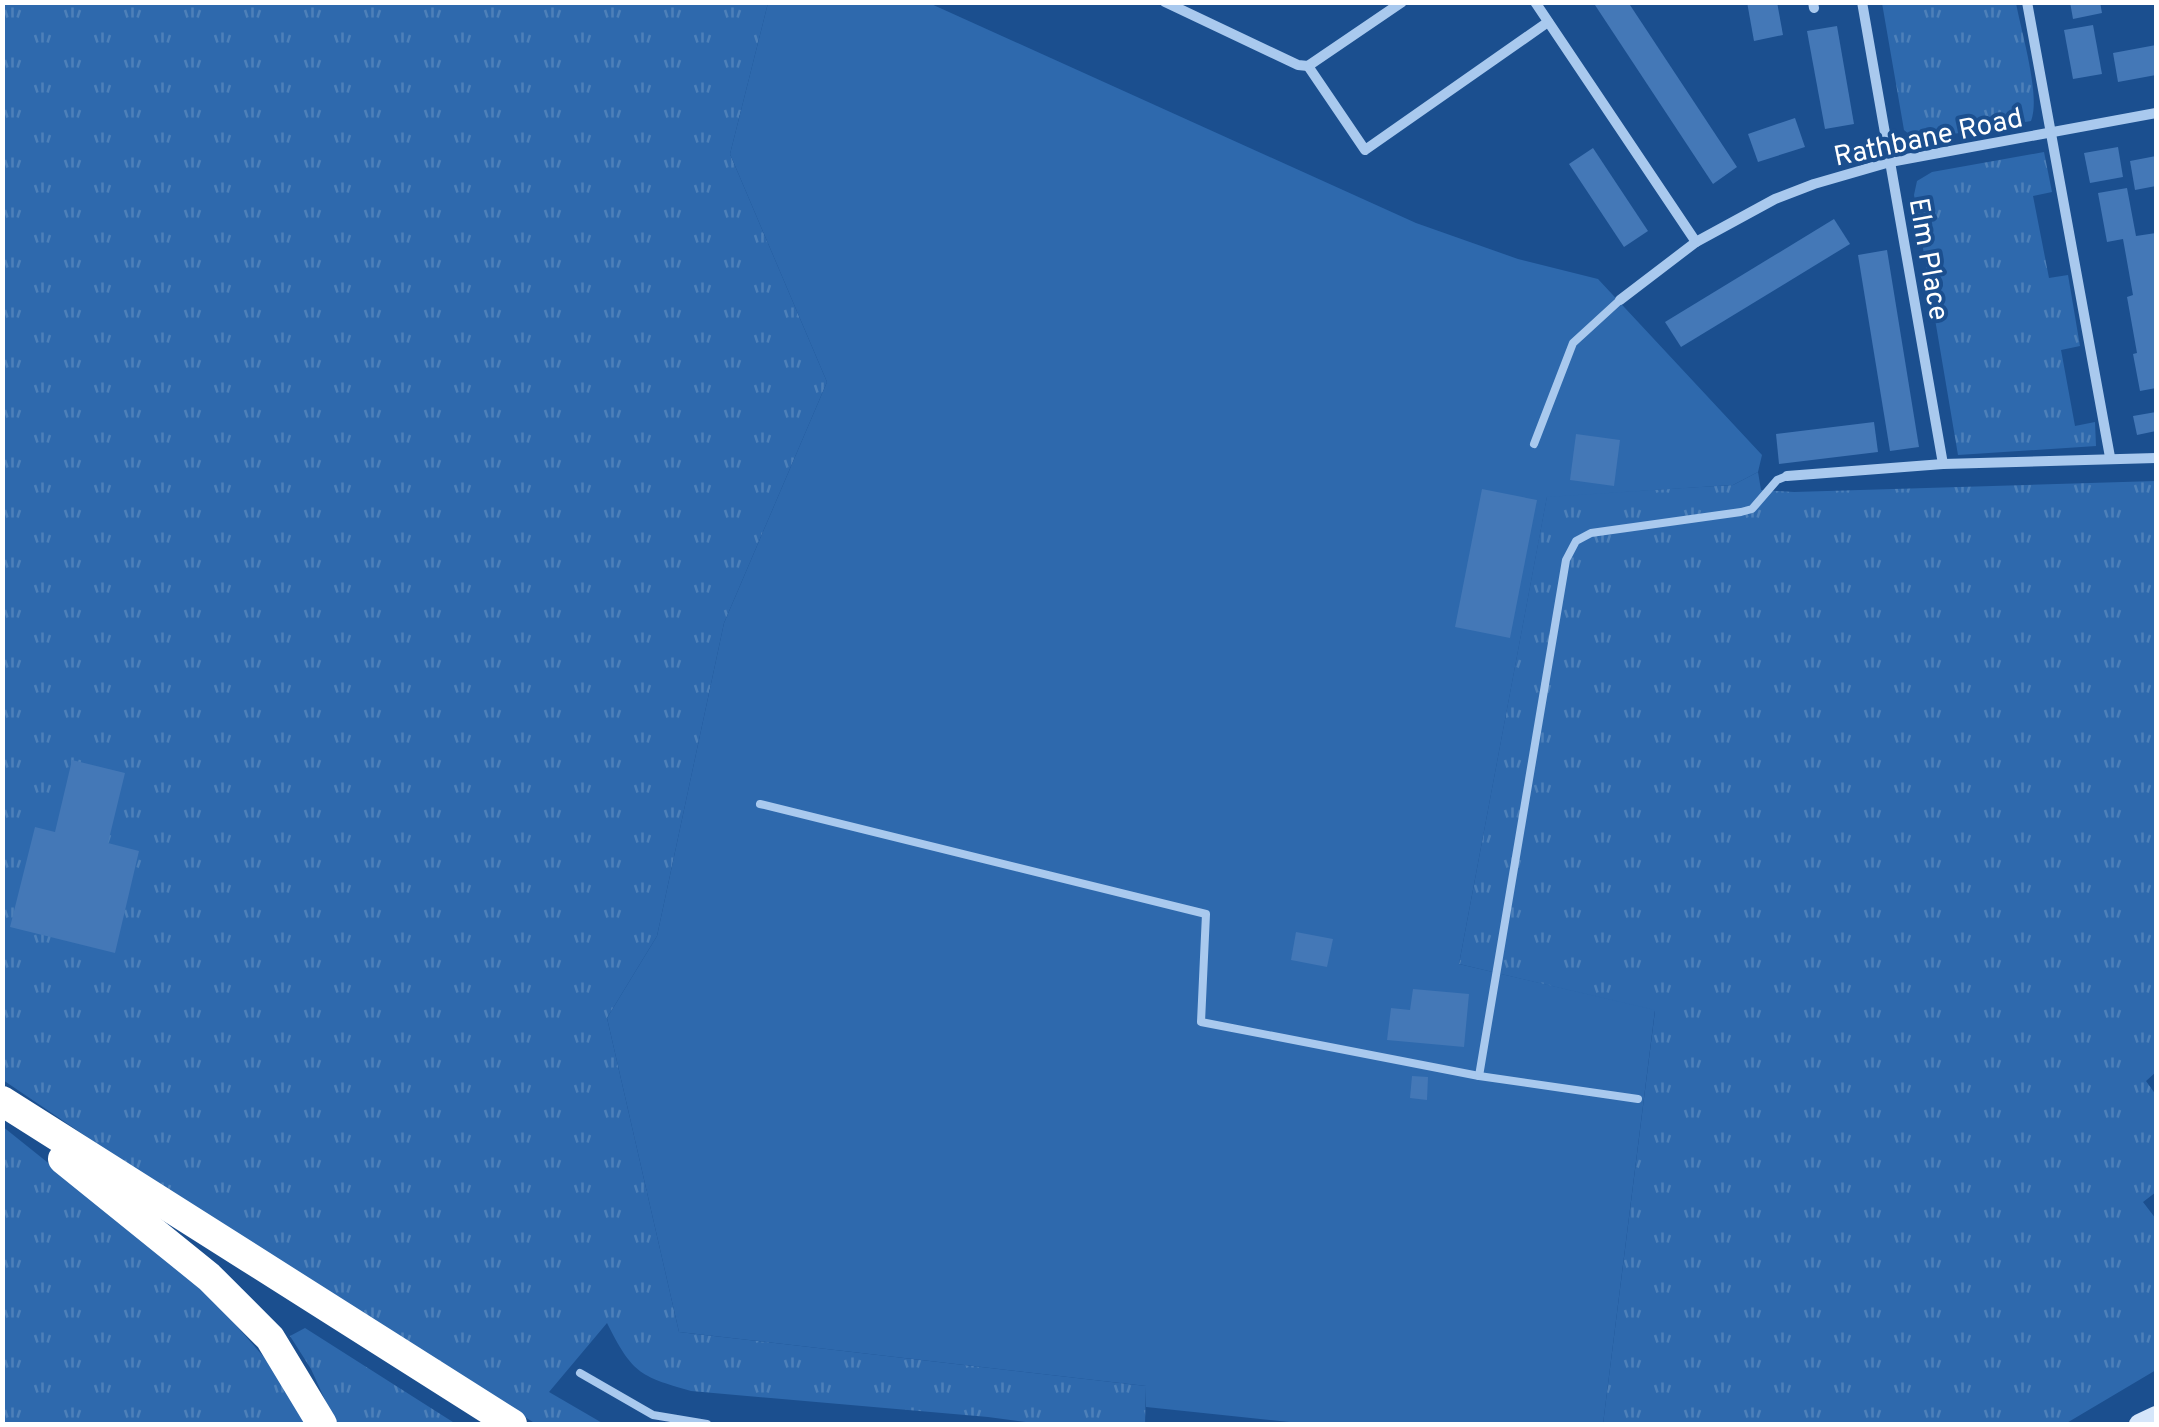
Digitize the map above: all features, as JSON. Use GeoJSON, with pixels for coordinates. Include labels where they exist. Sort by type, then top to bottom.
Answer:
{"type":"FeatureCollection","features":[{"type":"Feature","properties":{"kind":"highway"},"geometry":{"type":"LineString","coordinates":[[2,1101],[512,1424]]}},
{"type":"Feature","properties":{"kind":"highway"},"geometry":{"type":"LineString","coordinates":[[2,1110],[209,1277],[270,1338],[322,1424]]}},
{"type":"Feature","properties":{"kind":"main road"},"geometry":{"type":"LineString","coordinates":[[2139,1424],[2156,1416]]}},
{"type":"Feature","properties":{"kind":"street"},"geometry":{"type":"LineString","coordinates":[[1165,2],[1298,65],[1308,66],[1402,2]]}},
{"type":"Feature","properties":{"kind":"street"},"geometry":{"type":"LineString","coordinates":[[1535,2],[1696,242]]}},
{"type":"Feature","properties":{"kind":"street","name":"Elm Place"},"geometry":{"type":"LineString","coordinates":[[1862,2],[1943,464]]}},
{"type":"Feature","properties":{"kind":"street"},"geometry":{"type":"LineString","coordinates":[[2027,2],[2110,457]]}},
{"type":"Feature","properties":{"kind":"street"},"geometry":{"type":"LineString","coordinates":[[1308,66],[1365,150],[1548,22]]}},
{"type":"Feature","properties":{"kind":"street","name":"Rathbane Road"},"geometry":{"type":"LineString","coordinates":[[1620,300],[1696,242],[1774,199],[1890,162],[2156,113]]}},
{"type":"Feature","properties":{"kind":"street"},"geometry":{"type":"LineString","coordinates":[[1787,476],[1943,464],[2156,458]]}},
{"type":"Feature","properties":{"kind":"lane"},"geometry":{"type":"LineString","coordinates":[[1534,444],[1573,343],[1620,300]]}},
{"type":"Feature","properties":{"kind":"lane"},"geometry":{"type":"LineString","coordinates":[[1479,1076],[1566,560],[1576,541],[1591,532],[1752,508],[1778,480],[1787,476]]}},
{"type":"Feature","properties":{"kind":"lane"},"geometry":{"type":"LineString","coordinates":[[760,804],[1206,914],[1202,1022],[1479,1076],[1638,1099]]}},
{"type":"Feature","properties":{"kind":"lane"},"geometry":{"type":"LineString","coordinates":[[580,1373],[653,1415],[707,1424]]}},
{"type":"Feature","properties":{"kind":"green space"},"geometry":{"type":"Polygon","coordinates":[[[2,3],[768,3],[730,154],[827,382],[724,623],[657,936],[607,1018],[679,1332],[1146,1386],[1145,1424],[1041,1424],[691,1391],[638,1370],[607,1323],[549,1392],[604,1424],[536,1424],[177,1198],[3,1080],[2,3]]]}},
{"type":"Feature","properties":{"kind":"green space"},"geometry":{"type":"Polygon","coordinates":[[[768,3],[929,3],[1416,223],[1518,259],[1598,279],[1762,455],[1758,472],[1733,485],[1547,497],[1459,964],[1655,1010],[1603,1424],[1309,1424],[1146,1407],[1146,1386],[679,1332],[607,1018],[657,936],[724,623],[827,382],[730,154],[768,3]]]}},
{"type":"Feature","properties":{"kind":"green space"},"geometry":{"type":"Polygon","coordinates":[[[1882,3],[2016,3],[2032,80],[2031,121],[1915,139],[1904,130],[1882,3]]]}},
{"type":"Feature","properties":{"kind":"green space"},"geometry":{"type":"Polygon","coordinates":[[[2044,152],[2052,192],[2033,196],[2049,278],[2068,275],[2080,346],[2061,350],[2075,426],[2095,422],[2096,446],[1958,455],[1914,195],[1917,181],[1932,172],[2044,152]]]}},
{"type":"Feature","properties":{"kind":"green space"},"geometry":{"type":"Polygon","coordinates":[[[1758,472],[1761,490],[1794,492],[2156,481],[2156,1072],[2146,1081],[2156,1095],[2156,1192],[2143,1202],[2156,1219],[2156,1370],[2065,1424],[1603,1424],[1655,1011],[1459,964],[1547,496],[1733,485],[1758,472]]]}},
{"type":"Feature","properties":{"kind":"green space"},"geometry":{"type":"Polygon","coordinates":[[[2,1126],[215,1301],[297,1395],[306,1424],[3,1424],[2,1126]]]}},
{"type":"Feature","properties":{"kind":"green space"},"geometry":{"type":"Polygon","coordinates":[[[305,1328],[456,1424],[336,1424],[311,1369],[290,1336],[305,1328]]]}},
{"type":"Feature","properties":{"kind":"building"},"geometry":{"type":"Polygon","coordinates":[[[1593,2],[1628,2],[1737,167],[1713,184],[1593,2]]]}},
{"type":"Feature","properties":{"kind":"building"},"geometry":{"type":"Polygon","coordinates":[[[1747,2],[1777,2],[1783,35],[1754,41],[1747,2]]]}},
{"type":"Feature","properties":{"kind":"building"},"geometry":{"type":"Polygon","coordinates":[[[2070,2],[2100,2],[2102,13],[2073,19],[2070,2]]]}},
{"type":"Feature","properties":{"kind":"building"},"geometry":{"type":"Polygon","coordinates":[[[2093,25],[2102,74],[2073,79],[2064,30],[2093,25]]]}},
{"type":"Feature","properties":{"kind":"building"},"geometry":{"type":"Polygon","coordinates":[[[1837,26],[1854,124],[1825,129],[1807,31],[1837,26]]]}},
{"type":"Feature","properties":{"kind":"building"},"geometry":{"type":"Polygon","coordinates":[[[2156,45],[2156,75],[2118,82],[2113,53],[2156,45]]]}},
{"type":"Feature","properties":{"kind":"building"},"geometry":{"type":"Polygon","coordinates":[[[1795,118],[1805,147],[1758,162],[1748,134],[1795,118]]]}},
{"type":"Feature","properties":{"kind":"building"},"geometry":{"type":"Polygon","coordinates":[[[2118,147],[2123,177],[2090,183],[2084,153],[2118,147]]]}},
{"type":"Feature","properties":{"kind":"building"},"geometry":{"type":"Polygon","coordinates":[[[1593,148],[1648,231],[1624,247],[1569,164],[1593,148]]]}},
{"type":"Feature","properties":{"kind":"building"},"geometry":{"type":"Polygon","coordinates":[[[2156,156],[2156,186],[2135,190],[2130,161],[2156,156]]]}},
{"type":"Feature","properties":{"kind":"building"},"geometry":{"type":"Polygon","coordinates":[[[2127,188],[2136,236],[2156,233],[2156,388],[2140,391],[2127,297],[2133,295],[2123,239],[2107,242],[2098,193],[2127,188]]]}},
{"type":"Feature","properties":{"kind":"building"},"geometry":{"type":"Polygon","coordinates":[[[1834,219],[1850,244],[1681,347],[1665,322],[1834,219]]]}},
{"type":"Feature","properties":{"kind":"building"},"geometry":{"type":"Polygon","coordinates":[[[1887,250],[1919,447],[1890,451],[1858,255],[1887,250]]]}},
{"type":"Feature","properties":{"kind":"building"},"geometry":{"type":"Polygon","coordinates":[[[2156,412],[2156,431],[2137,435],[2133,416],[2156,412]]]}},
{"type":"Feature","properties":{"kind":"building"},"geometry":{"type":"Polygon","coordinates":[[[1874,422],[1878,452],[1779,464],[1776,434],[1874,422]]]}},
{"type":"Feature","properties":{"kind":"building"},"geometry":{"type":"Polygon","coordinates":[[[1576,434],[1620,440],[1614,486],[1570,480],[1576,434]]]}},
{"type":"Feature","properties":{"kind":"building"},"geometry":{"type":"Polygon","coordinates":[[[1482,489],[1537,500],[1510,638],[1455,627],[1482,489]]]}},
{"type":"Feature","properties":{"kind":"building"},"geometry":{"type":"Polygon","coordinates":[[[72,760],[125,773],[108,843],[139,851],[115,953],[10,927],[35,827],[55,832],[72,760]]]}},
{"type":"Feature","properties":{"kind":"building"},"geometry":{"type":"Polygon","coordinates":[[[1296,932],[1333,939],[1327,967],[1291,960],[1296,932]]]}},
{"type":"Feature","properties":{"kind":"building"},"geometry":{"type":"Polygon","coordinates":[[[1413,989],[1469,994],[1464,1047],[1387,1040],[1391,1008],[1410,1010],[1413,989]]]}},
{"type":"Feature","properties":{"kind":"building"},"geometry":{"type":"Polygon","coordinates":[[[1412,1076],[1428,1077],[1427,1100],[1410,1098],[1412,1076]]]}}]}
